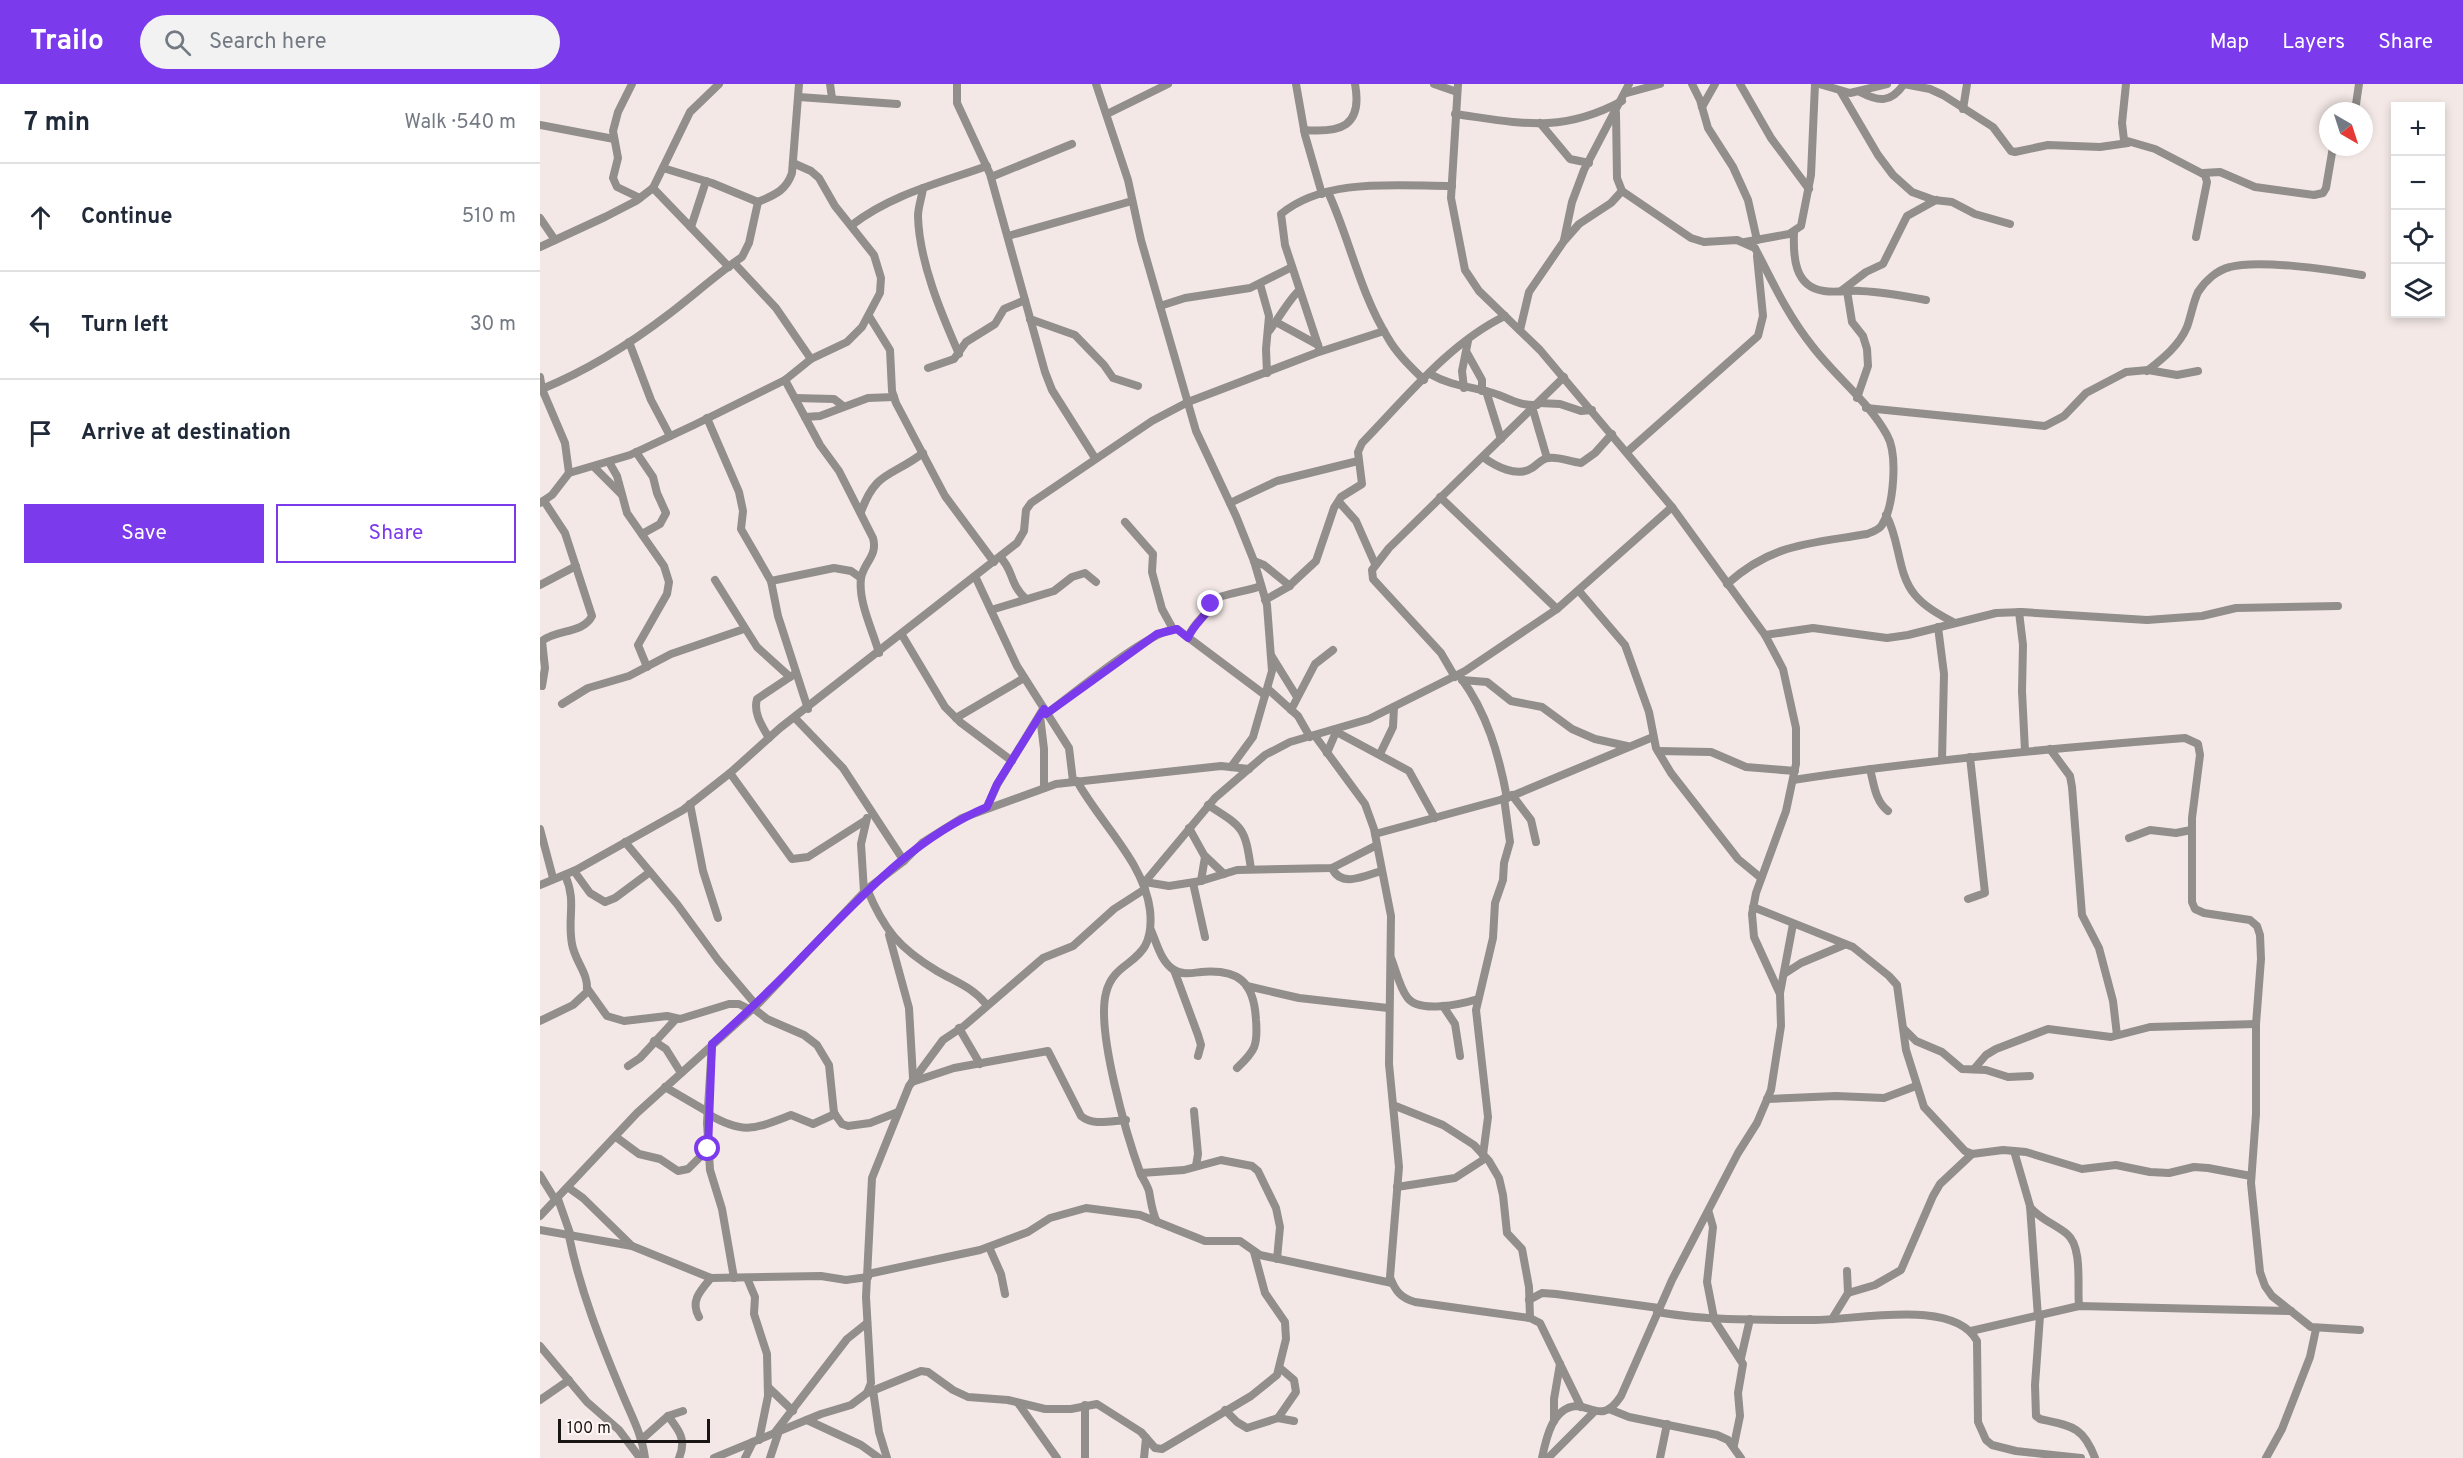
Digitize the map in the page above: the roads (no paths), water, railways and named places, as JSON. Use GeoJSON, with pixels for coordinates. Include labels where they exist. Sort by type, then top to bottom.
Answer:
{"type":"FeatureCollection","features":[{"type":"Feature","properties":{"kind":"street"},"geometry":{"type":"LineString","coordinates":[[632,84],[618,112],[614,139],[618,158],[614,184],[640,198]]}},
{"type":"Feature","properties":{"kind":"street"},"geometry":{"type":"LineString","coordinates":[[540,247],[640,198],[653,188],[695,105],[719,84]]}},
{"type":"Feature","properties":{"kind":"street"},"geometry":{"type":"LineString","coordinates":[[663,168],[706,181],[758,202],[783,190],[789,181],[793,163],[800,84]]}},
{"type":"Feature","properties":{"kind":"street"},"geometry":{"type":"LineString","coordinates":[[830,84],[832,98]]}},
{"type":"Feature","properties":{"kind":"street"},"geometry":{"type":"LineString","coordinates":[[957,84],[957,103],[991,177],[1052,390],[1095,458]]}},
{"type":"Feature","properties":{"kind":"street"},"geometry":{"type":"LineString","coordinates":[[1096,84],[1107,114],[1196,431],[1254,561],[1270,624],[1272,670],[1267,692],[1253,737],[1231,767]]}},
{"type":"Feature","properties":{"kind":"street"},"geometry":{"type":"LineString","coordinates":[[1107,114],[1168,84]]}},
{"type":"Feature","properties":{"kind":"street"},"geometry":{"type":"LineString","coordinates":[[1296,84],[1304,130],[1325,193],[1346,232],[1357,269],[1384,331],[1401,357],[1427,377],[1464,388],[1484,391],[1518,405],[1560,404],[1581,411],[1592,410]]}},
{"type":"Feature","properties":{"kind":"street"},"geometry":{"type":"LineString","coordinates":[[1304,130],[1328,132],[1340,129],[1351,119],[1356,109],[1354,84]]}},
{"type":"Feature","properties":{"kind":"street"},"geometry":{"type":"LineString","coordinates":[[1434,84],[1457,88],[1451,198],[1466,270],[1479,291],[1564,377],[1672,507],[1765,635],[1783,669],[1797,728],[1794,775],[1786,811],[1761,878],[1753,907],[1754,937],[1780,994]]}},
{"type":"Feature","properties":{"kind":"street"},"geometry":{"type":"LineString","coordinates":[[1455,114],[1540,123],[1578,120],[1626,93],[1660,84]]}},
{"type":"Feature","properties":{"kind":"street"},"geometry":{"type":"LineString","coordinates":[[1692,84],[1708,128],[1733,167],[1748,200],[1757,240]]}},
{"type":"Feature","properties":{"kind":"street"},"geometry":{"type":"LineString","coordinates":[[1702,107],[1715,84]]}},
{"type":"Feature","properties":{"kind":"street"},"geometry":{"type":"LineString","coordinates":[[1740,84],[1771,138],[1809,189]]}},
{"type":"Feature","properties":{"kind":"street"},"geometry":{"type":"LineString","coordinates":[[1887,84],[1860,92],[1841,92],[1817,84],[1809,189],[1805,218],[1794,232],[1794,256],[1804,284],[1825,292],[1844,291],[1926,300]]}},
{"type":"Feature","properties":{"kind":"street"},"geometry":{"type":"LineString","coordinates":[[1860,92],[1871,98],[1888,100],[1897,94],[1904,84],[1930,89],[1993,127],[2010,151],[2048,146],[2100,147],[2128,143],[2156,149],[2203,173],[2220,172],[2255,187],[2314,195],[2323,193],[2326,188],[2331,156]]}},
{"type":"Feature","properties":{"kind":"street"},"geometry":{"type":"LineString","coordinates":[[1963,109],[1967,84]]}},
{"type":"Feature","properties":{"kind":"street"},"geometry":{"type":"LineString","coordinates":[[2126,84],[2122,129],[2124,140],[2128,143]]}},
{"type":"Feature","properties":{"kind":"street"},"geometry":{"type":"LineString","coordinates":[[2356,102],[2359,84]]}},
{"type":"Feature","properties":{"kind":"street"},"geometry":{"type":"LineString","coordinates":[[1841,92],[1893,175],[1912,192],[1936,200],[1952,202],[1981,216],[2010,224]]}},
{"type":"Feature","properties":{"kind":"street"},"geometry":{"type":"LineString","coordinates":[[1564,241],[1572,201],[1626,93]]}},
{"type":"Feature","properties":{"kind":"street"},"geometry":{"type":"LineString","coordinates":[[799,97],[897,104]]}},
{"type":"Feature","properties":{"kind":"street"},"geometry":{"type":"LineString","coordinates":[[1616,113],[1617,178],[1622,191],[1690,238],[1704,242],[1737,240],[1745,242],[1794,232]]}},
{"type":"Feature","properties":{"kind":"street"},"geometry":{"type":"LineString","coordinates":[[1540,123],[1570,159],[1589,163]]}},
{"type":"Feature","properties":{"kind":"street"},"geometry":{"type":"LineString","coordinates":[[540,125],[614,139]]}},
{"type":"Feature","properties":{"kind":"street"},"geometry":{"type":"LineString","coordinates":[[991,177],[1071,144]]}},
{"type":"Feature","properties":{"kind":"street"},"geometry":{"type":"LineString","coordinates":[[541,644],[547,637],[579,628],[591,620],[591,609],[565,532],[542,502],[569,473],[636,452],[785,380],[811,359],[847,342],[869,316],[880,293],[880,278],[874,255],[835,206],[819,178],[811,171],[793,163]]}},
{"type":"Feature","properties":{"kind":"street"},"geometry":{"type":"LineString","coordinates":[[852,225],[874,208],[987,166]]}},
{"type":"Feature","properties":{"kind":"street"},"geometry":{"type":"LineString","coordinates":[[2196,237],[2208,182],[2203,173]]}},
{"type":"Feature","properties":{"kind":"street"},"geometry":{"type":"LineString","coordinates":[[691,227],[706,181]]}},
{"type":"Feature","properties":{"kind":"street"},"geometry":{"type":"LineString","coordinates":[[1319,348],[1285,245],[1281,214],[1308,196],[1325,193],[1379,185],[1452,186]]}},
{"type":"Feature","properties":{"kind":"street"},"geometry":{"type":"LineString","coordinates":[[653,188],[776,308],[811,359]]}},
{"type":"Feature","properties":{"kind":"street"},"geometry":{"type":"LineString","coordinates":[[923,188],[918,214],[921,239],[930,273],[959,354]]}},
{"type":"Feature","properties":{"kind":"street"},"geometry":{"type":"LineString","coordinates":[[1520,330],[1529,292],[1564,241],[1579,224],[1611,203],[1622,191]]}},
{"type":"Feature","properties":{"kind":"street"},"geometry":{"type":"LineString","coordinates":[[1844,291],[1866,272],[1883,264],[1907,216],[1936,200]]}},
{"type":"Feature","properties":{"kind":"street"},"geometry":{"type":"LineString","coordinates":[[1008,236],[1132,201]]}},
{"type":"Feature","properties":{"kind":"street"},"geometry":{"type":"LineString","coordinates":[[542,391],[575,375],[629,342],[742,257],[749,243],[758,202]]}},
{"type":"Feature","properties":{"kind":"street"},"geometry":{"type":"LineString","coordinates":[[540,218],[555,240]]}},
{"type":"Feature","properties":{"kind":"street"},"geometry":{"type":"LineString","coordinates":[[1727,584],[1749,564],[1772,553],[1797,545],[1867,534],[1882,526],[1893,485],[1894,458],[1888,436],[1813,348],[1764,272],[1757,253],[1745,242]]}},
{"type":"Feature","properties":{"kind":"street"},"geometry":{"type":"LineString","coordinates":[[1627,452],[1758,336],[1763,316],[1756,268],[1757,253]]}},
{"type":"Feature","properties":{"kind":"street"},"geometry":{"type":"LineString","coordinates":[[2147,370],[2177,344],[2187,325],[2198,293],[2208,279],[2221,271],[2231,267],[2277,266],[2362,275]]}},
{"type":"Feature","properties":{"kind":"street"},"geometry":{"type":"LineString","coordinates":[[1160,306],[1185,298],[1260,284],[1292,267]]}},
{"type":"Feature","properties":{"kind":"street"},"geometry":{"type":"LineString","coordinates":[[1260,284],[1269,316],[1266,350],[1267,373]]}},
{"type":"Feature","properties":{"kind":"street"},"geometry":{"type":"LineString","coordinates":[[1269,330],[1299,291]]}},
{"type":"Feature","properties":{"kind":"street"},"geometry":{"type":"LineString","coordinates":[[1844,291],[1852,322],[1863,336],[1867,349],[1868,366],[1857,398]]}},
{"type":"Feature","properties":{"kind":"street"},"geometry":{"type":"LineString","coordinates":[[928,368],[947,363],[959,354],[966,342],[995,324],[1004,309],[1026,300]]}},
{"type":"Feature","properties":{"kind":"street"},"geometry":{"type":"LineString","coordinates":[[869,316],[890,350],[894,397],[945,496],[997,560],[1008,566],[1013,585],[1026,599]]}},
{"type":"Feature","properties":{"kind":"street"},"geometry":{"type":"LineString","coordinates":[[1265,600],[1290,586],[1316,561],[1326,526],[1339,502],[1362,484],[1358,461],[1362,443],[1427,377],[1491,323],[1505,316]]}},
{"type":"Feature","properties":{"kind":"street"},"geometry":{"type":"LineString","coordinates":[[1030,319],[1075,335],[1104,365],[1113,378],[1138,386]]}},
{"type":"Feature","properties":{"kind":"street"},"geometry":{"type":"LineString","coordinates":[[1276,322],[1319,348]]}},
{"type":"Feature","properties":{"kind":"street"},"geometry":{"type":"LineString","coordinates":[[540,885],[574,871],[690,804],[730,773],[769,738],[1017,543],[1024,531],[1026,510],[1031,503],[1095,458],[1188,402],[1267,373],[1319,348],[1384,331]]}},
{"type":"Feature","properties":{"kind":"street"},"geometry":{"type":"LineString","coordinates":[[1464,388],[1462,370],[1468,341]]}},
{"type":"Feature","properties":{"kind":"street"},"geometry":{"type":"LineString","coordinates":[[629,342],[651,400],[670,436]]}},
{"type":"Feature","properties":{"kind":"street"},"geometry":{"type":"LineString","coordinates":[[1467,353],[1482,380],[1501,440]]}},
{"type":"Feature","properties":{"kind":"street"},"geometry":{"type":"LineString","coordinates":[[1866,408],[2045,426],[2064,416],[2086,393],[2126,372],[2147,370],[2177,375],[2198,370]]}},
{"type":"Feature","properties":{"kind":"street"},"geometry":{"type":"LineString","coordinates":[[540,377],[542,391],[558,424],[569,473]]}},
{"type":"Feature","properties":{"kind":"street"},"geometry":{"type":"LineString","coordinates":[[1397,1187],[1455,1178],[1485,1156],[1488,1116],[1476,1010],[1493,938],[1495,903],[1503,880],[1504,863],[1510,842],[1508,797],[1488,726],[1441,653],[1373,579],[1372,570],[1375,564],[1440,497],[1564,377]]}},
{"type":"Feature","properties":{"kind":"street"},"geometry":{"type":"LineString","coordinates":[[785,380],[854,499],[876,546],[861,578],[865,607],[879,653]]}},
{"type":"Feature","properties":{"kind":"street"},"geometry":{"type":"LineString","coordinates":[[805,417],[820,416],[868,398],[894,397]]}},
{"type":"Feature","properties":{"kind":"street"},"geometry":{"type":"LineString","coordinates":[[795,398],[834,399],[843,406]]}},
{"type":"Feature","properties":{"kind":"street"},"geometry":{"type":"LineString","coordinates":[[1536,406],[1547,458]]}},
{"type":"Feature","properties":{"kind":"street"},"geometry":{"type":"LineString","coordinates":[[707,418],[739,492],[743,510],[741,529],[771,581],[793,675],[808,709]]}},
{"type":"Feature","properties":{"kind":"street"},"geometry":{"type":"LineString","coordinates":[[1483,457],[1502,468],[1526,471],[1547,458],[1581,463],[1595,453],[1612,434]]}},
{"type":"Feature","properties":{"kind":"street"},"geometry":{"type":"LineString","coordinates":[[636,452],[653,477],[666,513],[660,524],[642,534]]}},
{"type":"Feature","properties":{"kind":"street"},"geometry":{"type":"LineString","coordinates":[[854,499],[891,471],[923,453]]}},
{"type":"Feature","properties":{"kind":"street"},"geometry":{"type":"LineString","coordinates":[[1230,503],[1277,481],[1358,461]]}},
{"type":"Feature","properties":{"kind":"street"},"geometry":{"type":"LineString","coordinates":[[609,462],[617,476],[627,513],[664,566],[669,582],[667,594],[638,645],[647,667]]}},
{"type":"Feature","properties":{"kind":"street"},"geometry":{"type":"LineString","coordinates":[[594,467],[621,494]]}},
{"type":"Feature","properties":{"kind":"street"},"geometry":{"type":"LineString","coordinates":[[861,513],[868,492],[873,486]]}},
{"type":"Feature","properties":{"kind":"street"},"geometry":{"type":"LineString","coordinates":[[1440,497],[1557,609]]}},
{"type":"Feature","properties":{"kind":"street"},"geometry":{"type":"LineString","coordinates":[[1339,502],[1356,521],[1375,564]]}},
{"type":"Feature","properties":{"kind":"street"},"geometry":{"type":"LineString","coordinates":[[887,1458],[870,1392],[872,1373],[867,1323],[872,1178],[898,1112],[913,1081],[934,1049],[1043,958],[1073,946],[1145,885],[1208,806],[1273,751],[1312,736],[1369,719],[1459,678],[1557,609],[1672,507]]}},
{"type":"Feature","properties":{"kind":"street"},"geometry":{"type":"LineString","coordinates":[[1886,515],[1894,528],[1908,583],[1914,593],[1935,612],[1953,622]]}},
{"type":"Feature","properties":{"kind":"street"},"geometry":{"type":"LineString","coordinates":[[1125,522],[1153,554],[1152,572],[1162,609],[1173,629],[1291,710],[1365,804],[1375,834],[1391,916],[1388,1008],[1398,1167],[1390,1277],[1392,1283],[1401,1295],[1415,1302],[1530,1318],[1545,1330],[1581,1407]]}},
{"type":"Feature","properties":{"kind":"street"},"geometry":{"type":"LineString","coordinates":[[1254,561],[1264,565],[1290,586]]}},
{"type":"Feature","properties":{"kind":"street"},"geometry":{"type":"LineString","coordinates":[[540,585],[576,566]]}},
{"type":"Feature","properties":{"kind":"street"},"geometry":{"type":"LineString","coordinates":[[771,581],[834,568],[850,571],[861,578]]}},
{"type":"Feature","properties":{"kind":"street"},"geometry":{"type":"LineString","coordinates":[[992,610],[1054,591],[1079,573],[1085,573],[1096,582]]}},
{"type":"Feature","properties":{"kind":"street"},"geometry":{"type":"LineString","coordinates":[[975,576],[1024,678],[1043,713],[1071,753],[1075,781],[1145,885],[1151,930],[1163,959],[1174,970],[1198,1035],[1201,1046],[1198,1056]]}},
{"type":"Feature","properties":{"kind":"street"},"geometry":{"type":"LineString","coordinates":[[716,580],[744,629],[774,665],[793,675]]}},
{"type":"Feature","properties":{"kind":"street"},"geometry":{"type":"LineString","coordinates":[[1188,638],[1199,618],[1220,596],[1244,593],[1261,586]]}},
{"type":"Feature","properties":{"kind":"street"},"geometry":{"type":"LineString","coordinates":[[1579,591],[1625,645],[1637,673],[1658,751],[1671,773],[1738,859],[1761,878]]}},
{"type":"Feature","properties":{"kind":"street"},"geometry":{"type":"LineString","coordinates":[[1765,635],[1813,628],[1887,638],[1986,615],[2019,612],[2147,620],[2202,616],[2236,608],[2338,606]]}},
{"type":"Feature","properties":{"kind":"street"},"geometry":{"type":"LineString","coordinates":[[2019,612],[2023,645],[2022,691],[2025,752]]}},
{"type":"Feature","properties":{"kind":"street"},"geometry":{"type":"LineString","coordinates":[[1938,627],[1944,674],[1942,760]]}},
{"type":"Feature","properties":{"kind":"street"},"geometry":{"type":"LineString","coordinates":[[561,704],[588,688],[629,676],[671,654],[744,629]]}},
{"type":"Feature","properties":{"kind":"street"},"geometry":{"type":"LineString","coordinates":[[987,807],[997,784],[1043,713],[1157,634],[1173,629]]}},
{"type":"Feature","properties":{"kind":"street"},"geometry":{"type":"LineString","coordinates":[[540,632],[546,668],[542,686]]}},
{"type":"Feature","properties":{"kind":"street"},"geometry":{"type":"LineString","coordinates":[[902,635],[945,707],[1012,761]]}},
{"type":"Feature","properties":{"kind":"street"},"geometry":{"type":"LineString","coordinates":[[1291,710],[1319,659],[1333,650]]}},
{"type":"Feature","properties":{"kind":"street"},"geometry":{"type":"LineString","coordinates":[[1271,654],[1297,697]]}},
{"type":"Feature","properties":{"kind":"street"},"geometry":{"type":"LineString","coordinates":[[769,738],[758,717],[755,706],[757,699],[793,675]]}},
{"type":"Feature","properties":{"kind":"street"},"geometry":{"type":"LineString","coordinates":[[956,718],[1024,678]]}},
{"type":"Feature","properties":{"kind":"street"},"geometry":{"type":"LineString","coordinates":[[1459,678],[1487,682],[1511,700],[1542,707],[1572,729],[1595,739],[1627,746]]}},
{"type":"Feature","properties":{"kind":"street"},"geometry":{"type":"LineString","coordinates":[[1380,754],[1393,727],[1394,707]]}},
{"type":"Feature","properties":{"kind":"street"},"geometry":{"type":"LineString","coordinates":[[1043,713],[1044,788]]}},
{"type":"Feature","properties":{"kind":"street"},"geometry":{"type":"LineString","coordinates":[[795,718],[843,768],[904,861]]}},
{"type":"Feature","properties":{"kind":"street"},"geometry":{"type":"LineString","coordinates":[[1327,753],[1334,731]]}},
{"type":"Feature","properties":{"kind":"street"},"geometry":{"type":"LineString","coordinates":[[1334,731],[1409,771],[1434,818]]}},
{"type":"Feature","properties":{"kind":"street"},"geometry":{"type":"LineString","coordinates":[[1375,834],[1508,797],[1653,737]]}},
{"type":"Feature","properties":{"kind":"street"},"geometry":{"type":"LineString","coordinates":[[1658,751],[1711,752],[1746,767],[1794,775],[2050,749],[2185,738],[2193,741],[2200,749],[2191,830],[2190,890],[2196,909],[2204,914],[2250,920],[2257,926],[2260,935],[2261,959],[2256,1024],[2256,1114],[2252,1176],[2260,1272],[2272,1296],[2316,1329],[2360,1330]]}},
{"type":"Feature","properties":{"kind":"street"},"geometry":{"type":"LineString","coordinates":[[2050,749],[2070,776],[2082,915],[2098,948],[2113,1001],[2117,1035]]}},
{"type":"Feature","properties":{"kind":"street"},"geometry":{"type":"LineString","coordinates":[[1968,898],[1985,893],[1970,757]]}},
{"type":"Feature","properties":{"kind":"street"},"geometry":{"type":"LineString","coordinates":[[540,1216],[665,1087],[754,1007],[866,890],[904,861],[922,843],[962,818],[1044,788],[1075,781],[1231,767],[1249,769]]}},
{"type":"Feature","properties":{"kind":"street"},"geometry":{"type":"LineString","coordinates":[[1870,769],[1879,801],[1888,811]]}},
{"type":"Feature","properties":{"kind":"street"},"geometry":{"type":"LineString","coordinates":[[730,773],[792,859],[808,857],[866,820]]}},
{"type":"Feature","properties":{"kind":"street"},"geometry":{"type":"LineString","coordinates":[[1508,797],[1531,820],[1536,842]]}},
{"type":"Feature","properties":{"kind":"street"},"geometry":{"type":"LineString","coordinates":[[690,804],[703,871],[718,918]]}},
{"type":"Feature","properties":{"kind":"street"},"geometry":{"type":"LineString","coordinates":[[1208,806],[1239,825],[1245,833],[1251,869]]}},
{"type":"Feature","properties":{"kind":"street"},"geometry":{"type":"LineString","coordinates":[[869,809],[861,844],[866,890],[888,932],[909,1008],[913,1081]]}},
{"type":"Feature","properties":{"kind":"street"},"geometry":{"type":"LineString","coordinates":[[1189,828],[1205,857],[1224,874]]}},
{"type":"Feature","properties":{"kind":"street"},"geometry":{"type":"LineString","coordinates":[[540,829],[553,878]]}},
{"type":"Feature","properties":{"kind":"street"},"geometry":{"type":"LineString","coordinates":[[2129,838],[2150,830],[2176,833],[2191,830]]}},
{"type":"Feature","properties":{"kind":"street"},"geometry":{"type":"LineString","coordinates":[[625,842],[754,1007],[767,1019],[804,1035],[818,1045],[831,1072],[835,1114],[842,1124],[848,1126],[870,1123],[898,1112]]}},
{"type":"Feature","properties":{"kind":"street"},"geometry":{"type":"LineString","coordinates":[[1145,885],[1169,886],[1197,882],[1251,869],[1332,868],[1377,845]]}},
{"type":"Feature","properties":{"kind":"street"},"geometry":{"type":"LineString","coordinates":[[1204,937],[1197,882],[1205,857]]}},
{"type":"Feature","properties":{"kind":"street"},"geometry":{"type":"LineString","coordinates":[[1332,868],[1334,873],[1343,879],[1353,879],[1381,871]]}},
{"type":"Feature","properties":{"kind":"street"},"geometry":{"type":"LineString","coordinates":[[574,871],[590,893],[606,902],[650,872]]}},
{"type":"Feature","properties":{"kind":"street"},"geometry":{"type":"LineString","coordinates":[[540,1021],[573,1005],[587,992],[586,976],[572,946],[570,922],[573,900],[565,875]]}},
{"type":"Feature","properties":{"kind":"street"},"geometry":{"type":"LineString","coordinates":[[1753,907],[1845,945],[1868,958],[1897,985],[1906,1050],[1924,1107],[1965,1151],[1972,1154],[2014,1151],[2055,1159],[2082,1169],[2116,1165],[2150,1172],[2169,1173],[2201,1167],[2252,1176]]}},
{"type":"Feature","properties":{"kind":"street"},"geometry":{"type":"LineString","coordinates":[[1609,1409],[1621,1396],[1658,1310],[1771,1090],[1781,1026],[1780,994],[1793,924]]}},
{"type":"Feature","properties":{"kind":"street"},"geometry":{"type":"LineString","coordinates":[[1151,930],[1148,943],[1139,956],[1115,976],[1105,995],[1108,1047],[1126,1120],[1157,1222]]}},
{"type":"Feature","properties":{"kind":"street"},"geometry":{"type":"LineString","coordinates":[[888,932],[901,946],[938,971],[965,984],[986,1004]]}},
{"type":"Feature","properties":{"kind":"street"},"geometry":{"type":"LineString","coordinates":[[1784,974],[1801,963],[1845,945]]}},
{"type":"Feature","properties":{"kind":"street"},"geometry":{"type":"LineString","coordinates":[[1389,955],[1409,1000],[1428,1006],[1443,1006],[1478,999]]}},
{"type":"Feature","properties":{"kind":"street"},"geometry":{"type":"LineString","coordinates":[[1174,970],[1186,974],[1221,971],[1239,976],[1247,986],[1255,1003],[1257,1042],[1253,1052],[1237,1068]]}},
{"type":"Feature","properties":{"kind":"street"},"geometry":{"type":"LineString","coordinates":[[1247,986],[1299,998],[1388,1008]]}},
{"type":"Feature","properties":{"kind":"street"},"geometry":{"type":"LineString","coordinates":[[587,988],[602,1011],[614,1019],[624,1021],[668,1016],[676,1019]]}},
{"type":"Feature","properties":{"kind":"street"},"geometry":{"type":"LineString","coordinates":[[628,1066],[640,1058],[676,1019],[729,1004],[754,1007]]}},
{"type":"Feature","properties":{"kind":"street"},"geometry":{"type":"LineString","coordinates":[[1443,1006],[1455,1024],[1460,1056]]}},
{"type":"Feature","properties":{"kind":"street"},"geometry":{"type":"LineString","coordinates":[[1974,1069],[1986,1055],[2039,1031],[2069,1030],[2090,1035],[2117,1035],[2150,1028],[2256,1024]]}},
{"type":"Feature","properties":{"kind":"street"},"geometry":{"type":"LineString","coordinates":[[959,1028],[980,1064]]}},
{"type":"Feature","properties":{"kind":"street"},"geometry":{"type":"LineString","coordinates":[[1904,1028],[1916,1041],[1942,1052],[1955,1066],[1962,1069],[1974,1069],[2008,1077],[2030,1076]]}},
{"type":"Feature","properties":{"kind":"street"},"geometry":{"type":"LineString","coordinates":[[654,1041],[666,1049],[681,1073]]}},
{"type":"Feature","properties":{"kind":"street"},"geometry":{"type":"LineString","coordinates":[[712,1044],[708,1149],[711,1180],[720,1203],[734,1278]]}},
{"type":"Feature","properties":{"kind":"street"},"geometry":{"type":"LineString","coordinates":[[913,1081],[954,1068],[1048,1051],[1081,1116],[1087,1121],[1126,1120]]}},
{"type":"Feature","properties":{"kind":"street"},"geometry":{"type":"LineString","coordinates":[[1767,1099],[1836,1096],[1884,1098],[1916,1086]]}},
{"type":"Feature","properties":{"kind":"street"},"geometry":{"type":"LineString","coordinates":[[665,1087],[731,1126],[746,1130],[758,1129],[791,1115],[813,1124],[835,1114]]}},
{"type":"Feature","properties":{"kind":"street"},"geometry":{"type":"LineString","coordinates":[[1393,1105],[1443,1125],[1474,1145],[1485,1156],[1499,1178],[1507,1210],[1507,1233],[1522,1249],[1529,1287],[1530,1318]]}},
{"type":"Feature","properties":{"kind":"street"},"geometry":{"type":"LineString","coordinates":[[1194,1111],[1198,1154],[1196,1166]]}},
{"type":"Feature","properties":{"kind":"street"},"geometry":{"type":"LineString","coordinates":[[616,1137],[639,1154],[660,1159],[678,1171],[688,1169],[708,1149]]}},
{"type":"Feature","properties":{"kind":"street"},"geometry":{"type":"LineString","coordinates":[[2014,1151],[2030,1206],[2039,1317],[2035,1385],[2036,1416],[2040,1419],[2075,1427],[2085,1438],[2095,1458]]}},
{"type":"Feature","properties":{"kind":"street"},"geometry":{"type":"LineString","coordinates":[[1848,1293],[1875,1285],[1901,1270],[1940,1184],[1972,1154]]}},
{"type":"Feature","properties":{"kind":"street"},"geometry":{"type":"LineString","coordinates":[[1141,1173],[1157,1173],[1221,1160],[1237,1161],[1252,1166],[1258,1171],[1270,1193],[1278,1218],[1280,1243],[1277,1259]]}},
{"type":"Feature","properties":{"kind":"street"},"geometry":{"type":"LineString","coordinates":[[540,1175],[557,1200],[570,1236],[575,1264],[592,1316],[641,1440],[645,1458]]}},
{"type":"Feature","properties":{"kind":"street"},"geometry":{"type":"LineString","coordinates":[[569,1188],[583,1198],[632,1246]]}},
{"type":"Feature","properties":{"kind":"street"},"geometry":{"type":"LineString","coordinates":[[2030,1206],[2044,1221],[2066,1233],[2073,1241],[2077,1262],[2079,1306]]}},
{"type":"Feature","properties":{"kind":"street"},"geometry":{"type":"LineString","coordinates":[[540,1230],[632,1246],[711,1278],[820,1276],[846,1280],[989,1247],[1028,1232],[1050,1218],[1086,1208],[1140,1215],[1204,1241],[1246,1243],[1254,1252],[1265,1293],[1285,1322],[1287,1339],[1276,1375],[1251,1396],[1162,1449],[1155,1448],[1146,1438],[1110,1410],[1097,1404],[1085,1404],[1071,1409],[1045,1409],[968,1396],[925,1372],[897,1379],[870,1392],[851,1405],[807,1420],[714,1458]]}},
{"type":"Feature","properties":{"kind":"street"},"geometry":{"type":"LineString","coordinates":[[1708,1213],[1713,1227],[1707,1282],[1714,1318],[1741,1358],[1744,1368],[1738,1393],[1740,1416],[1734,1445]]}},
{"type":"Feature","properties":{"kind":"street"},"geometry":{"type":"LineString","coordinates":[[989,1247],[1001,1274],[1005,1294]]}},
{"type":"Feature","properties":{"kind":"street"},"geometry":{"type":"LineString","coordinates":[[1254,1252],[1392,1283]]}},
{"type":"Feature","properties":{"kind":"street"},"geometry":{"type":"LineString","coordinates":[[1832,1319],[1848,1293],[1847,1271]]}},
{"type":"Feature","properties":{"kind":"street"},"geometry":{"type":"LineString","coordinates":[[699,1317],[694,1308],[695,1301],[711,1278]]}},
{"type":"Feature","properties":{"kind":"street"},"geometry":{"type":"LineString","coordinates":[[745,1458],[756,1441],[768,1387],[767,1354],[754,1314],[755,1297],[747,1278]]}},
{"type":"Feature","properties":{"kind":"street"},"geometry":{"type":"LineString","coordinates":[[1529,1300],[1542,1293],[1556,1294],[1714,1318],[1832,1319],[1912,1314],[1952,1321],[1971,1331],[2079,1306],[2291,1311]]}},
{"type":"Feature","properties":{"kind":"street"},"geometry":{"type":"LineString","coordinates":[[1741,1358],[1750,1319]]}},
{"type":"Feature","properties":{"kind":"street"},"geometry":{"type":"LineString","coordinates":[[771,1457],[777,1433],[792,1411],[847,1339],[867,1323]]}},
{"type":"Feature","properties":{"kind":"street"},"geometry":{"type":"LineString","coordinates":[[2266,1458],[2282,1429],[2310,1357],[2316,1329]]}},
{"type":"Feature","properties":{"kind":"street"},"geometry":{"type":"LineString","coordinates":[[1971,1331],[1978,1351],[1978,1422],[1981,1434],[1992,1445],[2039,1456],[2081,1458]]}},
{"type":"Feature","properties":{"kind":"street"},"geometry":{"type":"LineString","coordinates":[[540,1346],[587,1402],[620,1430],[640,1458]]}},
{"type":"Feature","properties":{"kind":"street"},"geometry":{"type":"LineString","coordinates":[[1542,1458],[1554,1421],[1554,1399],[1560,1364]]}},
{"type":"Feature","properties":{"kind":"street"},"geometry":{"type":"LineString","coordinates":[[1278,1418],[1296,1392],[1294,1380],[1280,1368]]}},
{"type":"Feature","properties":{"kind":"street"},"geometry":{"type":"LineString","coordinates":[[540,1400],[569,1380]]}},
{"type":"Feature","properties":{"kind":"street"},"geometry":{"type":"LineString","coordinates":[[768,1387],[792,1411],[861,1445],[879,1458]]}},
{"type":"Feature","properties":{"kind":"street"},"geometry":{"type":"LineString","coordinates":[[1018,1403],[1057,1458]]}},
{"type":"Feature","properties":{"kind":"street"},"geometry":{"type":"LineString","coordinates":[[1085,1404],[1085,1458]]}},
{"type":"Feature","properties":{"kind":"street"},"geometry":{"type":"LineString","coordinates":[[1554,1421],[1566,1409],[1581,1407],[1595,1411],[1609,1409],[1629,1417],[1718,1435],[1734,1445],[1741,1458]]}},
{"type":"Feature","properties":{"kind":"street"},"geometry":{"type":"LineString","coordinates":[[1226,1410],[1237,1422],[1247,1428],[1278,1418],[1294,1421]]}},
{"type":"Feature","properties":{"kind":"street"},"geometry":{"type":"LineString","coordinates":[[641,1440],[668,1416],[683,1411]]}},
{"type":"Feature","properties":{"kind":"street"},"geometry":{"type":"LineString","coordinates":[[1548,1458],[1595,1411]]}},
{"type":"Feature","properties":{"kind":"street"},"geometry":{"type":"LineString","coordinates":[[668,1416],[680,1432],[683,1442],[679,1458]]}},
{"type":"Feature","properties":{"kind":"street"},"geometry":{"type":"LineString","coordinates":[[1660,1458],[1667,1424]]}},
{"type":"Feature","properties":{"kind":"street"},"geometry":{"type":"LineString","coordinates":[[1144,1458],[1146,1438]]}}]}
